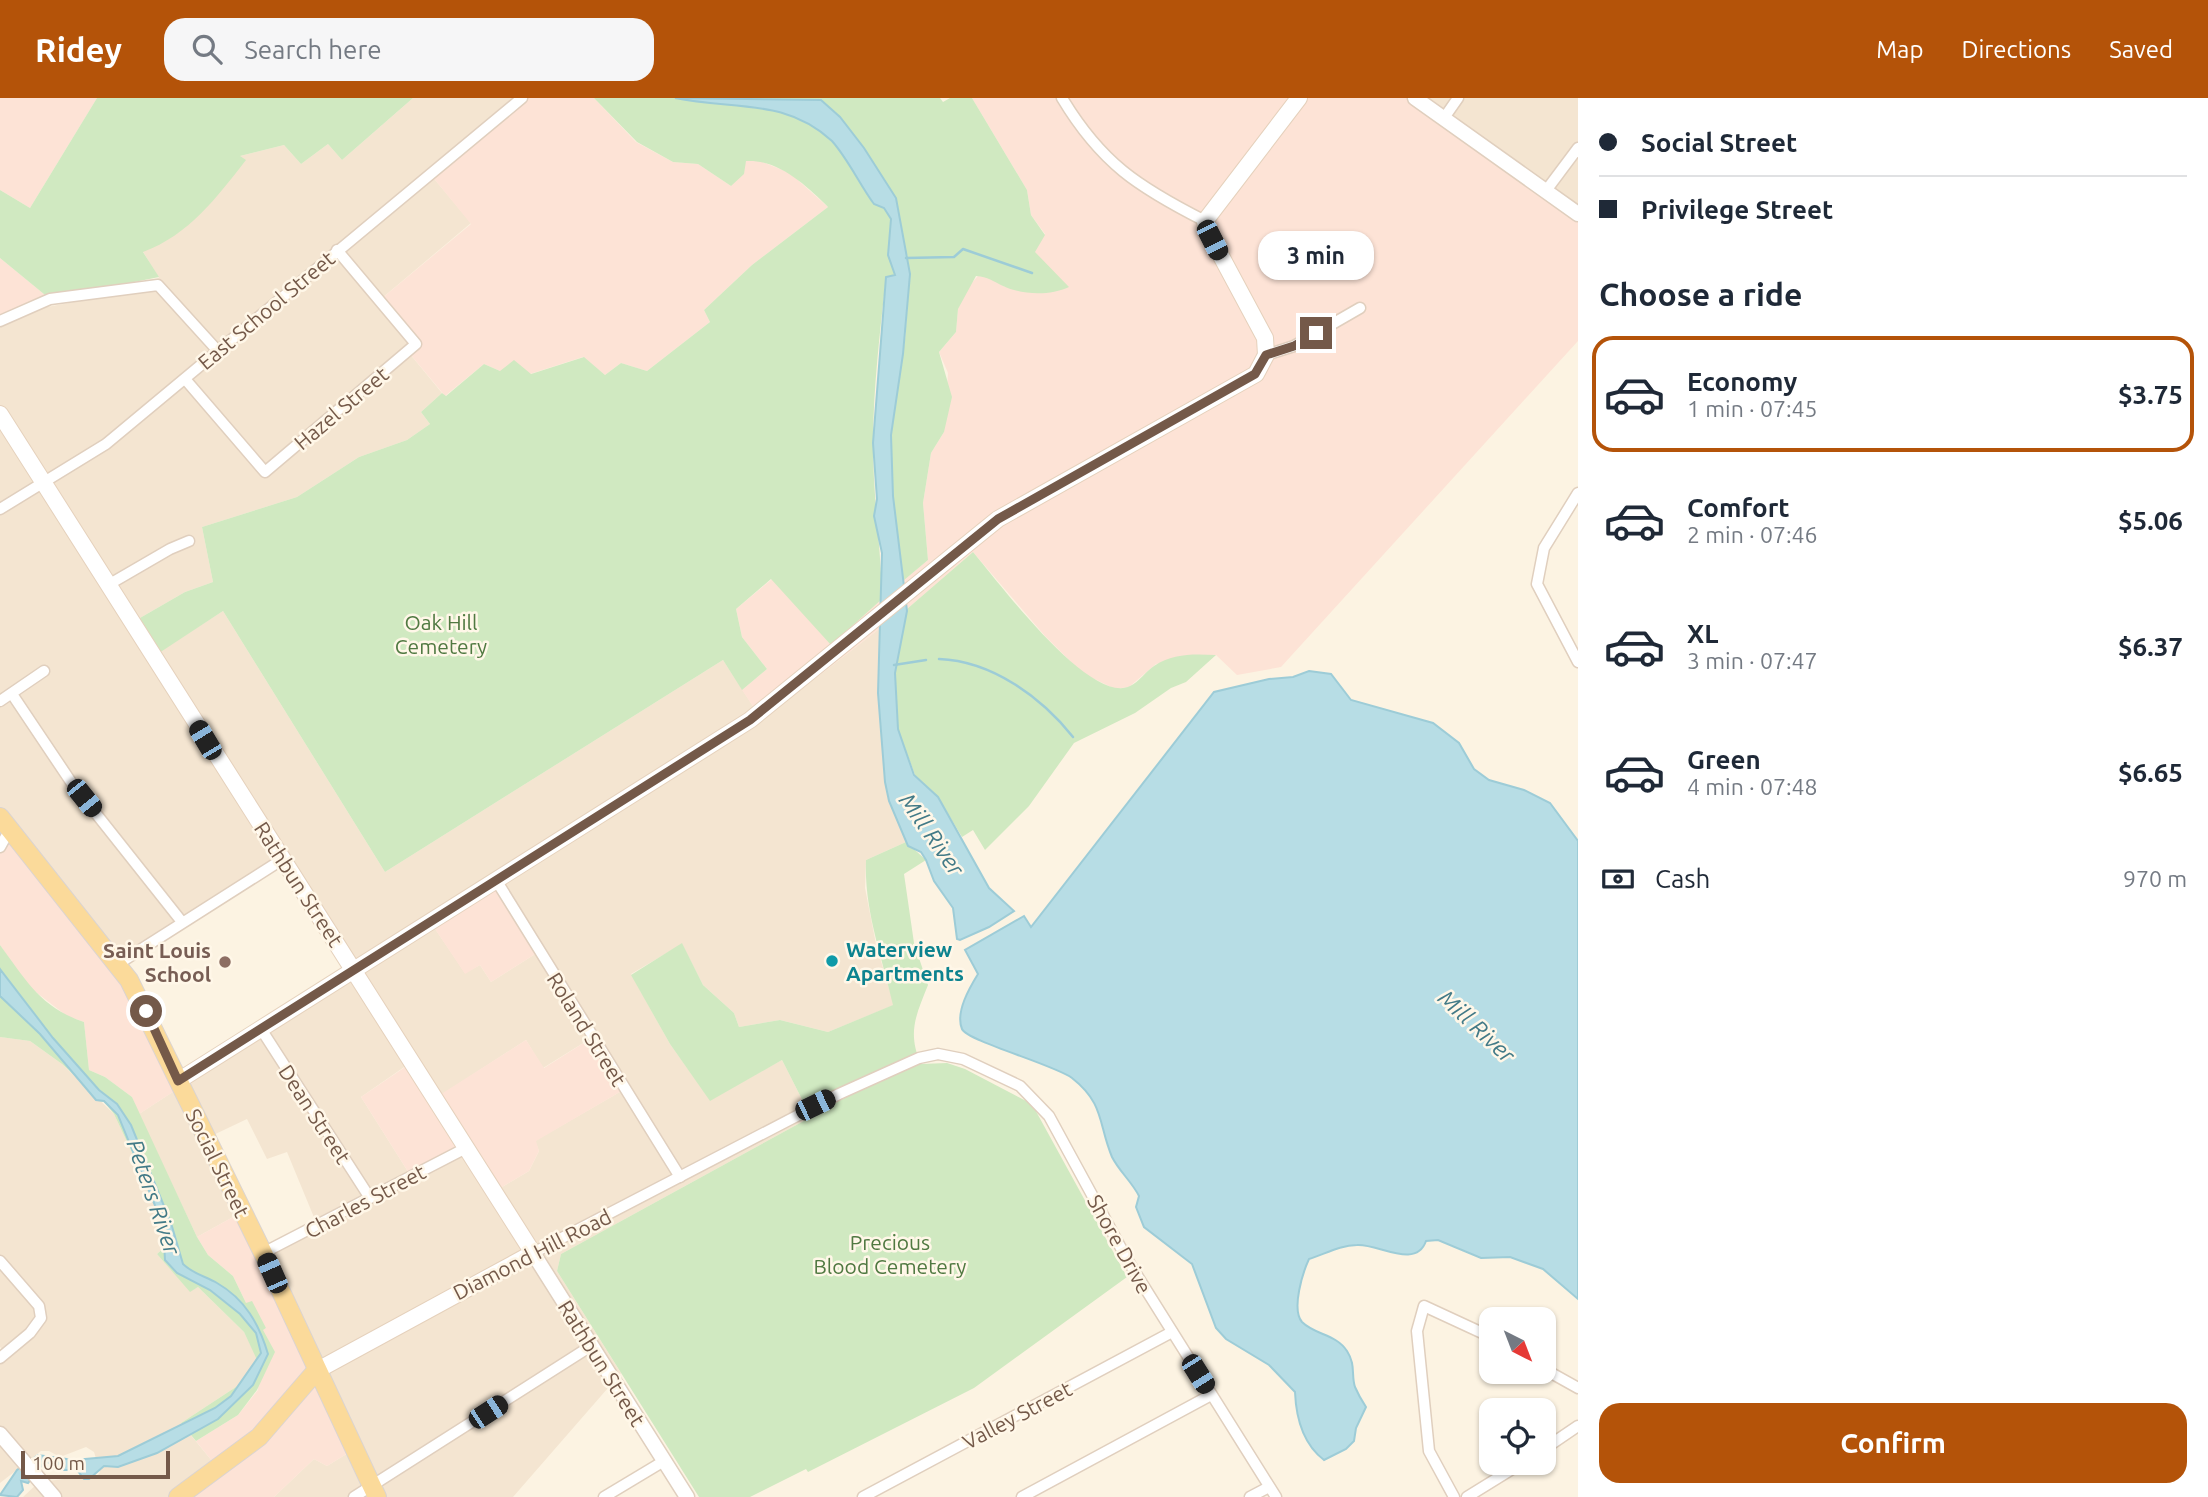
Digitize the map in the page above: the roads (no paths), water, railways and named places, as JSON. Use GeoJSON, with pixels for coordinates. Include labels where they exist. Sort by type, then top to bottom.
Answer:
{"type":"FeatureCollection","features":[{"type":"Feature","properties":{"kind":"main road"},"geometry":{"type":"LineString","coordinates":[[178,1081],[750,720],[998,519],[1255,374],[1266,355],[1265,338],[1206,228],[1205,221],[1299,98]]}},
{"type":"Feature","properties":{"kind":"main road","name":"Rathbun Street"},"geometry":{"type":"LineString","coordinates":[[0,414],[533,1253]]}},
{"type":"Feature","properties":{"kind":"main road","name":"Social Street"},"geometry":{"type":"LineString","coordinates":[[5,823],[118,964],[146,1011],[374,1491]]}},
{"type":"Feature","properties":{"kind":"main road","name":"Diamond Hill Road"},"geometry":{"type":"LineString","coordinates":[[178,1497],[258,1437],[316,1371],[533,1253]]}},
{"type":"Feature","properties":{"kind":"street","name":"East School Street"},"geometry":{"type":"LineString","coordinates":[[0,509],[106,444],[522,98]]}},
{"type":"Feature","properties":{"kind":"street"},"geometry":{"type":"LineString","coordinates":[[1062,98],[1089,141],[1108,160],[1140,183],[1205,221]]}},
{"type":"Feature","properties":{"kind":"street"},"geometry":{"type":"LineString","coordinates":[[1415,98],[1578,214]]}},
{"type":"Feature","properties":{"kind":"street"},"geometry":{"type":"LineString","coordinates":[[1444,118],[1458,98]]}},
{"type":"Feature","properties":{"kind":"street"},"geometry":{"type":"LineString","coordinates":[[1545,191],[1578,148]]}},
{"type":"Feature","properties":{"kind":"street","name":"Hazel Street"},"geometry":{"type":"LineString","coordinates":[[185,379],[265,472],[416,344],[337,250]]}},
{"type":"Feature","properties":{"kind":"street"},"geometry":{"type":"LineString","coordinates":[[0,321],[50,299],[158,285],[217,350]]}},
{"type":"Feature","properties":{"kind":"street"},"geometry":{"type":"LineString","coordinates":[[1266,355],[1294,346],[1360,308]]}},
{"type":"Feature","properties":{"kind":"street"},"geometry":{"type":"LineString","coordinates":[[1578,493],[1544,548],[1537,584],[1578,662]]}},
{"type":"Feature","properties":{"kind":"street"},"geometry":{"type":"LineString","coordinates":[[108,585],[189,541]]}},
{"type":"Feature","properties":{"kind":"street"},"geometry":{"type":"LineString","coordinates":[[0,701],[44,671]]}},
{"type":"Feature","properties":{"kind":"street"},"geometry":{"type":"LineString","coordinates":[[12,694],[71,782],[182,922]]}},
{"type":"Feature","properties":{"kind":"street"},"geometry":{"type":"LineString","coordinates":[[0,847],[5,823]]}},
{"type":"Feature","properties":{"kind":"street"},"geometry":{"type":"LineString","coordinates":[[118,964],[283,859]]}},
{"type":"Feature","properties":{"kind":"street","name":"Roland Street"},"geometry":{"type":"LineString","coordinates":[[496,880],[680,1177]]}},
{"type":"Feature","properties":{"kind":"street","name":"Dean Street"},"geometry":{"type":"LineString","coordinates":[[261,1029],[370,1198]]}},
{"type":"Feature","properties":{"kind":"street","name":"Shore Drive"},"geometry":{"type":"LineString","coordinates":[[919,1059],[938,1054],[963,1059],[1020,1086],[1049,1116],[1128,1261],[1276,1497]]}},
{"type":"Feature","properties":{"kind":"street","name":"Diamond Hill Road"},"geometry":{"type":"LineString","coordinates":[[533,1253],[780,1122],[919,1059]]}},
{"type":"Feature","properties":{"kind":"street","name":"Charles Street"},"geometry":{"type":"LineString","coordinates":[[263,1253],[466,1147]]}},
{"type":"Feature","properties":{"kind":"street","name":"Rathbun Street"},"geometry":{"type":"LineString","coordinates":[[533,1253],[687,1497]]}},
{"type":"Feature","properties":{"kind":"street"},"geometry":{"type":"LineString","coordinates":[[0,1261],[39,1306],[41,1318],[30,1333],[0,1358]]}},
{"type":"Feature","properties":{"kind":"street"},"geometry":{"type":"LineString","coordinates":[[1454,1497],[1429,1451],[1417,1331],[1419,1317],[1424,1306],[1479,1331]]}},
{"type":"Feature","properties":{"kind":"street","name":"Valley Street"},"geometry":{"type":"LineString","coordinates":[[863,1497],[1171,1332]]}},
{"type":"Feature","properties":{"kind":"street"},"geometry":{"type":"LineString","coordinates":[[354,1497],[374,1491],[591,1346]]}},
{"type":"Feature","properties":{"kind":"street"},"geometry":{"type":"LineString","coordinates":[[1556,1376],[1578,1388]]}},
{"type":"Feature","properties":{"kind":"street"},"geometry":{"type":"LineString","coordinates":[[1022,1497],[1211,1395]]}},
{"type":"Feature","properties":{"kind":"street"},"geometry":{"type":"LineString","coordinates":[[1556,1441],[1578,1426]]}},
{"type":"Feature","properties":{"kind":"street"},"geometry":{"type":"LineString","coordinates":[[0,1434],[54,1497]]}},
{"type":"Feature","properties":{"kind":"street"},"geometry":{"type":"LineString","coordinates":[[604,1497],[664,1461]]}},
{"type":"Feature","properties":{"kind":"street"},"geometry":{"type":"LineString","coordinates":[[1466,1497],[1502,1475]]}},
{"type":"Feature","properties":{"kind":"street"},"geometry":{"type":"LineString","coordinates":[[1250,1497],[1269,1487]]}},
{"type":"Feature","properties":{"kind":"water","name":"Mill River"},"geometry":{"type":"Polygon","coordinates":[[[675,98],[821,100],[840,117],[864,148],[896,198],[910,274],[903,354],[891,435],[893,496],[907,611],[895,673],[898,729],[914,775],[938,797],[989,888],[1014,911],[989,927],[960,940],[957,939],[953,908],[934,881],[921,852],[908,846],[889,801],[885,782],[878,693],[882,553],[874,516],[877,499],[873,443],[886,277],[895,275],[888,255],[891,219],[884,208],[874,204],[832,141],[814,127],[796,118],[758,108],[675,98]]]}},
{"type":"Feature","properties":{"kind":"water","name":"Mill River"},"geometry":{"type":"Polygon","coordinates":[[[1309,671],[1331,674],[1351,700],[1433,723],[1459,743],[1474,769],[1489,780],[1524,790],[1550,803],[1578,841],[1578,1299],[1543,1269],[1510,1257],[1481,1258],[1438,1240],[1426,1241],[1414,1254],[1351,1245],[1309,1259],[1299,1290],[1299,1316],[1307,1326],[1337,1341],[1347,1351],[1355,1387],[1366,1407],[1356,1428],[1354,1441],[1346,1449],[1324,1460],[1311,1446],[1302,1429],[1295,1392],[1269,1365],[1226,1339],[1216,1328],[1192,1264],[1144,1227],[1136,1207],[1139,1196],[1112,1157],[1099,1115],[1083,1088],[1063,1073],[967,1034],[960,1022],[964,1000],[978,974],[965,950],[1024,916],[1031,927],[1214,692],[1269,679],[1293,677],[1309,671]]]}},
{"type":"Feature","properties":{"kind":"water","name":"Peters River"},"geometry":{"type":"Polygon","coordinates":[[[0,969],[53,1038],[99,1090],[117,1104],[131,1125],[171,1223],[183,1264],[236,1297],[250,1313],[268,1354],[253,1385],[218,1419],[157,1453],[118,1467],[104,1466],[89,1479],[84,1479],[77,1470],[63,1470],[45,1461],[28,1483],[21,1481],[23,1490],[17,1497],[0,1495],[17,1470],[38,1455],[74,1460],[118,1456],[215,1408],[231,1396],[261,1353],[256,1333],[240,1314],[210,1290],[177,1273],[165,1260],[163,1225],[118,1115],[104,1101],[96,1100],[40,1034],[0,996],[0,969]]]}},
{"type":"Feature","properties":{"kind":"waterway"},"geometry":{"type":"LineString","coordinates":[[906,258],[954,257],[963,249],[1032,273]]}},
{"type":"Feature","properties":{"kind":"waterway"},"geometry":{"type":"LineString","coordinates":[[939,659],[978,666],[1014,684],[1046,708],[1073,737]]}},
{"type":"Feature","properties":{"kind":"waterway"},"geometry":{"type":"LineString","coordinates":[[894,665],[926,660]]}},
{"type":"Feature","properties":{"kind":"place","name":"Waterview Apartments"},"geometry":{"type":"Point","coordinates":[832,961]}},
{"type":"Feature","properties":{"kind":"place","name":"Saint Louis School"},"geometry":{"type":"Point","coordinates":[225,962]}},
{"type":"Feature","properties":{"kind":"park label","name":"Oak Hill Cemetery"},"geometry":{"type":"Point","coordinates":[441,634]}},
{"type":"Feature","properties":{"kind":"park label","name":"Precious Blood Cemetery"},"geometry":{"type":"Point","coordinates":[890,1254]}}]}
